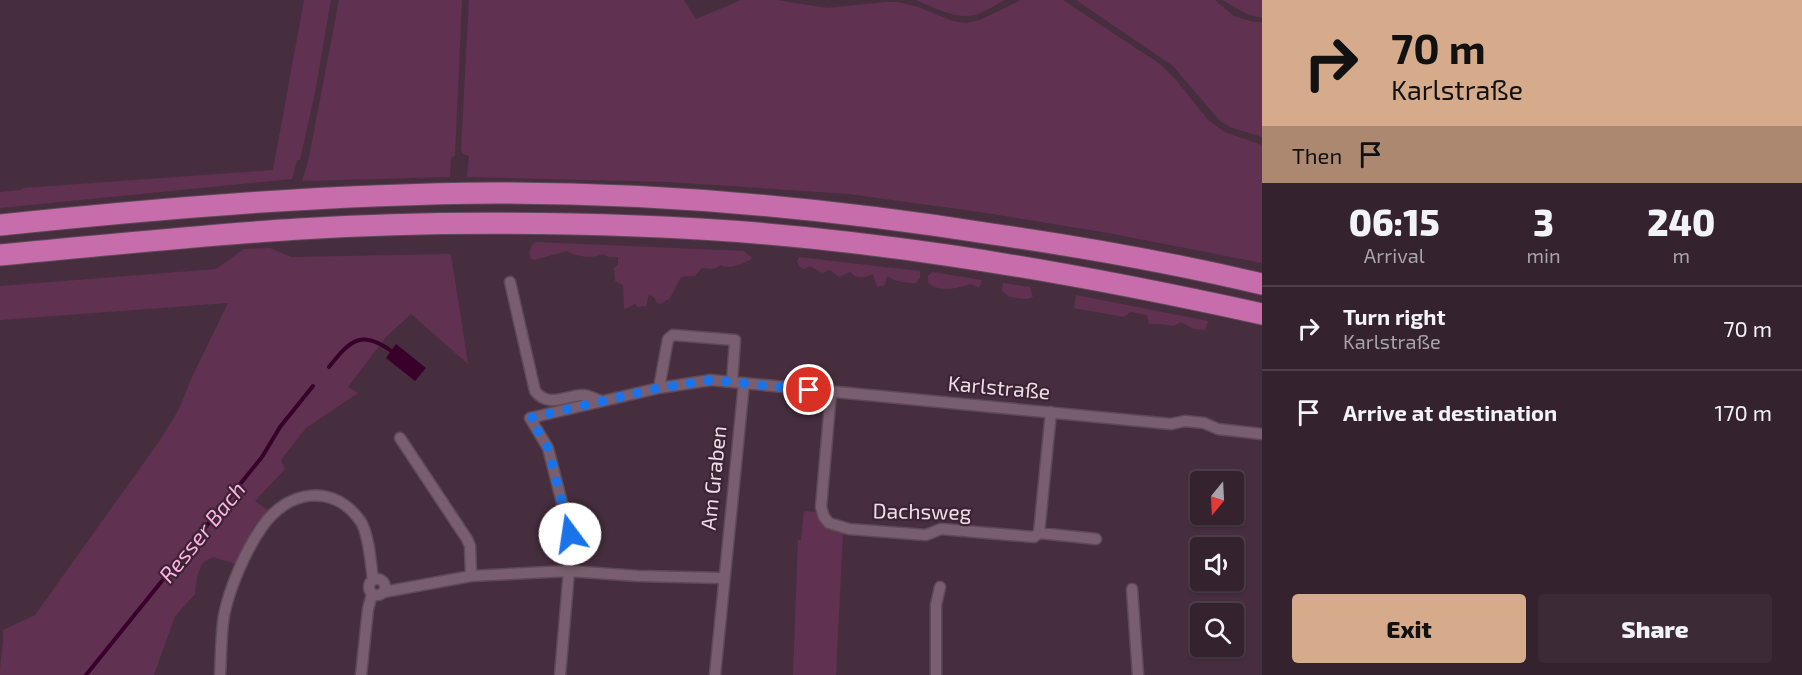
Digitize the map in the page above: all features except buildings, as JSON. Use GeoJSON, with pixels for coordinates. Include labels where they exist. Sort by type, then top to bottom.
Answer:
{"type":"FeatureCollection","features":[{"type":"Feature","properties":{"kind":"highway"},"geometry":{"type":"LineString","coordinates":[[0,225],[263,200],[497,193],[626,196],[774,206],[919,222],[1067,245],[1262,284]]}},
{"type":"Feature","properties":{"kind":"highway"},"geometry":{"type":"LineString","coordinates":[[0,255],[314,228],[504,224],[639,226],[766,235],[915,251],[1159,292],[1262,314]]}},
{"type":"Feature","properties":{"kind":"street"},"geometry":{"type":"LineString","coordinates":[[510,282],[536,391],[540,397],[552,401],[585,394],[602,401]]}},
{"type":"Feature","properties":{"kind":"street"},"geometry":{"type":"LineString","coordinates":[[659,388],[668,339],[673,335],[735,340],[738,382]]}},
{"type":"Feature","properties":{"kind":"street","name":"Karlstraße"},"geometry":{"type":"LineString","coordinates":[[569,571],[570,534],[564,509],[548,448],[530,418],[659,388],[711,380],[738,382],[1171,424],[1185,421],[1204,423],[1218,429],[1262,434]]}},
{"type":"Feature","properties":{"kind":"street","name":"Am Graben"},"geometry":{"type":"LineString","coordinates":[[715,675],[738,382]]}},
{"type":"Feature","properties":{"kind":"street","name":"Dachsweg"},"geometry":{"type":"LineString","coordinates":[[831,392],[821,507],[829,523],[849,529],[926,535],[941,529],[1034,537],[1039,533],[1096,539]]}},
{"type":"Feature","properties":{"kind":"street"},"geometry":{"type":"LineString","coordinates":[[1039,533],[1051,412]]}},
{"type":"Feature","properties":{"kind":"street"},"geometry":{"type":"LineString","coordinates":[[400,438],[467,539],[470,546],[471,576]]}},
{"type":"Feature","properties":{"kind":"street"},"geometry":{"type":"LineString","coordinates":[[220,675],[224,618],[239,572],[262,527],[271,515],[297,498],[311,495],[322,495],[346,507],[363,527],[374,580],[369,587],[372,594],[368,609],[361,675]]}},
{"type":"Feature","properties":{"kind":"street"},"geometry":{"type":"LineString","coordinates":[[372,594],[380,595],[384,592],[471,576],[569,571],[723,578]]}},
{"type":"Feature","properties":{"kind":"street"},"geometry":{"type":"LineString","coordinates":[[560,675],[569,571]]}},
{"type":"Feature","properties":{"kind":"street"},"geometry":{"type":"LineString","coordinates":[[374,580],[383,582],[384,592]]}},
{"type":"Feature","properties":{"kind":"street"},"geometry":{"type":"LineString","coordinates":[[936,675],[936,605],[940,587]]}},
{"type":"Feature","properties":{"kind":"street"},"geometry":{"type":"LineString","coordinates":[[1132,589],[1138,675]]}},
{"type":"Feature","properties":{"kind":"shaded area"},"geometry":{"type":"Polygon","coordinates":[[[304,0],[331,0],[315,92],[300,160],[297,160],[292,179],[0,208],[0,192],[23,188],[273,170],[304,0]]]}},
{"type":"Feature","properties":{"kind":"shaded area"},"geometry":{"type":"Polygon","coordinates":[[[339,0],[462,0],[455,156],[451,157],[450,177],[302,181],[308,162],[339,0]]]}},
{"type":"Feature","properties":{"kind":"shaded area"},"geometry":{"type":"Polygon","coordinates":[[[469,0],[684,0],[696,19],[741,0],[777,0],[827,8],[898,2],[918,7],[953,21],[966,23],[980,20],[1021,0],[1063,0],[1160,64],[1177,81],[1208,120],[1225,132],[1262,145],[1262,263],[1108,233],[848,194],[669,182],[467,177],[469,156],[463,154],[461,150],[469,0]]]}},
{"type":"Feature","properties":{"kind":"shaded area"},"geometry":{"type":"Polygon","coordinates":[[[916,0],[1005,0],[975,15],[960,16],[916,0]]]}},
{"type":"Feature","properties":{"kind":"shaded area"},"geometry":{"type":"Polygon","coordinates":[[[1076,0],[1215,0],[1234,16],[1262,22],[1262,137],[1230,127],[1220,121],[1173,66],[1076,0]]]}},
{"type":"Feature","properties":{"kind":"shaded area"},"geometry":{"type":"Polygon","coordinates":[[[1222,0],[1262,0],[1262,18],[1247,14],[1222,0]]]}},
{"type":"Feature","properties":{"kind":"shaded area"},"geometry":{"type":"Polygon","coordinates":[[[536,242],[744,251],[752,258],[732,267],[721,265],[714,269],[702,268],[695,276],[681,277],[670,298],[661,304],[649,295],[646,306],[638,307],[635,304],[625,309],[623,285],[615,281],[614,268],[618,265],[618,257],[602,254],[584,257],[567,251],[534,260],[530,257],[530,252],[536,242]]]}},
{"type":"Feature","properties":{"kind":"shaded area"},"geometry":{"type":"Polygon","coordinates":[[[270,248],[291,257],[451,254],[468,364],[411,314],[386,337],[348,387],[358,393],[306,428],[281,460],[285,469],[255,501],[268,510],[252,529],[236,564],[213,557],[202,563],[195,594],[175,616],[154,675],[0,675],[3,630],[35,615],[158,443],[178,411],[228,303],[0,320],[0,286],[216,269],[244,249],[270,248]]]}},
{"type":"Feature","properties":{"kind":"shaded area"},"geometry":{"type":"Polygon","coordinates":[[[799,257],[920,271],[920,278],[916,283],[908,283],[887,276],[885,285],[877,287],[873,274],[861,277],[850,272],[839,277],[830,270],[822,273],[810,266],[804,269],[797,262],[799,257]]]}},
{"type":"Feature","properties":{"kind":"shaded area"},"geometry":{"type":"Polygon","coordinates":[[[932,272],[982,280],[979,288],[970,284],[943,289],[928,283],[928,276],[932,272]]]}},
{"type":"Feature","properties":{"kind":"shaded area"},"geometry":{"type":"Polygon","coordinates":[[[1003,283],[1030,287],[1033,297],[1024,299],[1009,297],[1002,290],[1003,283]]]}},
{"type":"Feature","properties":{"kind":"shaded area"},"geometry":{"type":"Polygon","coordinates":[[[1076,295],[1208,321],[1205,330],[1194,329],[1181,322],[1174,326],[1149,324],[1147,315],[1130,312],[1124,317],[1074,308],[1076,295]]]}},
{"type":"Feature","properties":{"kind":"shaded area"},"geometry":{"type":"Polygon","coordinates":[[[396,344],[426,368],[415,381],[386,358],[396,344]]]}},
{"type":"Feature","properties":{"kind":"shaded area"},"geometry":{"type":"Polygon","coordinates":[[[804,511],[817,512],[827,526],[843,532],[836,675],[793,675],[798,540],[801,540],[804,511]]]}},
{"type":"Feature","properties":{"kind":"waterway","name":"Resser Bach"},"geometry":{"type":"LineString","coordinates":[[329,367],[344,350],[358,340],[373,341],[394,353]]}},
{"type":"Feature","properties":{"kind":"waterway","name":"Resser Bach"},"geometry":{"type":"LineString","coordinates":[[86,675],[262,457],[280,427],[313,386]]}},
{"type":"Feature","properties":{"kind":"route"},"geometry":{"type":"LineString","coordinates":[[570,534],[548,448],[530,418],[659,388],[711,380],[809,390]]}}]}
